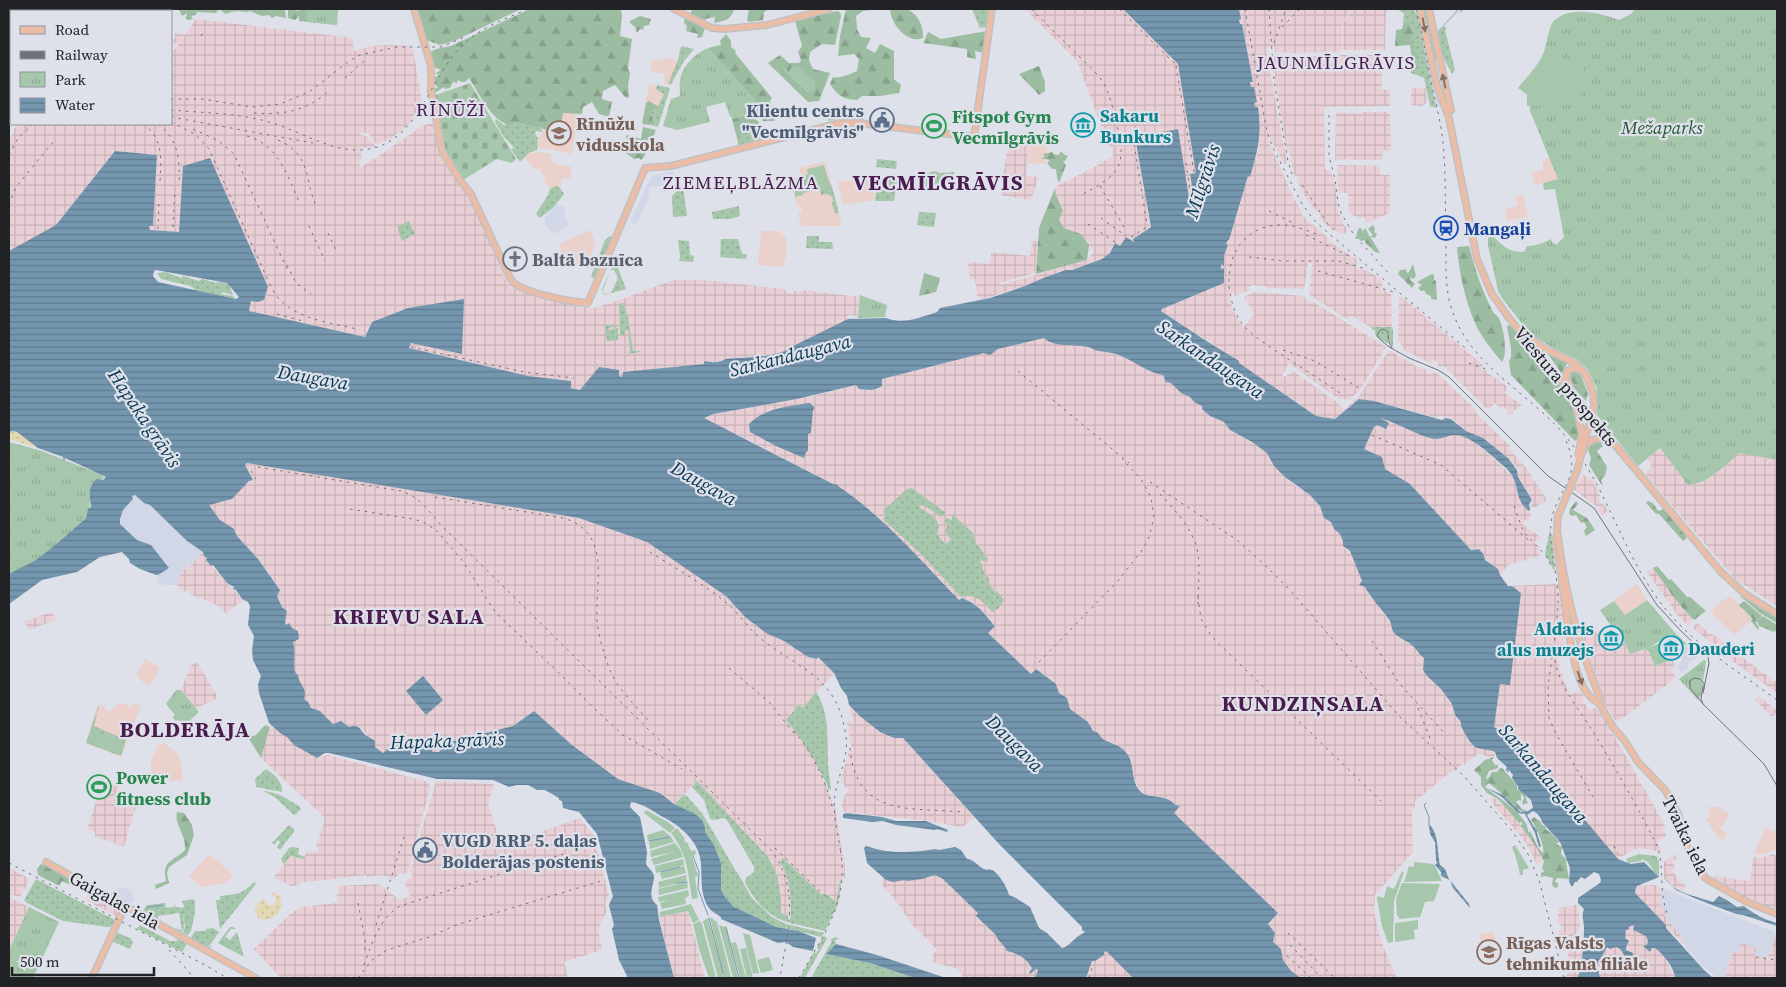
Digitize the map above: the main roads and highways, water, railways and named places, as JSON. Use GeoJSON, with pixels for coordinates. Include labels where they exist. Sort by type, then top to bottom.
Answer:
{"type":"FeatureCollection","features":[{"type":"Feature","properties":{"kind":"main road"},"geometry":{"type":"LineString","coordinates":[[414,9],[431,66],[431,96],[442,151],[459,179],[471,194],[508,276],[514,284],[524,289],[572,302],[588,303],[645,168],[671,166],[840,123],[858,122],[974,137],[992,9]]}},
{"type":"Feature","properties":{"kind":"main road"},"geometry":{"type":"LineString","coordinates":[[674,9],[712,28],[728,29],[767,25],[829,9]]}},
{"type":"Feature","properties":{"kind":"main road"},"geometry":{"type":"LineString","coordinates":[[1420,9],[1437,86],[1448,107]]}},
{"type":"Feature","properties":{"kind":"main road"},"geometry":{"type":"LineString","coordinates":[[1429,9],[1448,107]]}},
{"type":"Feature","properties":{"kind":"main road"},"geometry":{"type":"LineString","coordinates":[[1432,64],[1435,61],[1440,64]]}},
{"type":"Feature","properties":{"kind":"main road","name":"Viestura prospekts"},"geometry":{"type":"LineString","coordinates":[[1448,107],[1479,265],[1496,299],[1561,381],[1585,407],[1713,561]]}},
{"type":"Feature","properties":{"kind":"main road","name":"Viestura prospekts"},"geometry":{"type":"LineString","coordinates":[[1475,240],[1481,261],[1505,309],[1570,386],[1641,476],[1737,588],[1777,612]]}},
{"type":"Feature","properties":{"kind":"main road"},"geometry":{"type":"LineString","coordinates":[[1523,331],[1542,347],[1576,364],[1585,376],[1590,388],[1592,405],[1580,455],[1572,480],[1556,516],[1554,526],[1560,564]]}},
{"type":"Feature","properties":{"kind":"main road"},"geometry":{"type":"LineString","coordinates":[[1570,386],[1566,375],[1569,369],[1577,368],[1585,376]]}},
{"type":"Feature","properties":{"kind":"main road"},"geometry":{"type":"LineString","coordinates":[[1561,381],[1571,396],[1577,410],[1582,434],[1580,455]]}},
{"type":"Feature","properties":{"kind":"main road"},"geometry":{"type":"LineString","coordinates":[[1580,455],[1594,438],[1602,438],[1611,444],[1629,466],[1641,476]]}},
{"type":"Feature","properties":{"kind":"main road","name":"Tvaika iela"},"geometry":{"type":"LineString","coordinates":[[1560,564],[1573,654],[1584,688],[1591,698],[1599,703],[1613,727],[1625,741],[1638,762],[1666,792],[1679,816],[1687,846],[1705,878],[1746,902],[1777,914]]}},
{"type":"Feature","properties":{"kind":"main road","name":"Tvaika iela"},"geometry":{"type":"LineString","coordinates":[[1560,564],[1582,651],[1600,698],[1599,703]]}},
{"type":"Feature","properties":{"kind":"main road"},"geometry":{"type":"LineString","coordinates":[[1573,654],[1580,650],[1582,651]]}},
{"type":"Feature","properties":{"kind":"main road","name":"Gaigalas iela"},"geometry":{"type":"LineString","coordinates":[[46,862],[256,978]]}},
{"type":"Feature","properties":{"kind":"main road"},"geometry":{"type":"LineString","coordinates":[[92,978],[125,906]]}},
{"type":"Feature","properties":{"kind":"water"},"geometry":{"type":"Polygon","coordinates":[[[1123,9],[1239,9],[1241,19],[1239,20],[1240,24],[1242,24],[1253,82],[1250,82],[1251,87],[1254,87],[1257,102],[1254,103],[1255,107],[1258,107],[1259,134],[1250,177],[1248,176],[1229,240],[1226,244],[1228,245],[1224,255],[1224,266],[1221,264],[1221,269],[1224,268],[1224,283],[1161,311],[1239,361],[1239,363],[1316,416],[1335,419],[1359,399],[1374,401],[1442,420],[1445,418],[1451,419],[1466,431],[1483,438],[1508,458],[1517,470],[1518,477],[1532,500],[1529,504],[1529,511],[1520,501],[1514,479],[1506,468],[1482,448],[1462,436],[1453,435],[1437,439],[1430,438],[1380,418],[1389,423],[1386,429],[1377,425],[1374,427],[1364,449],[1382,457],[1385,469],[1410,484],[1471,550],[1479,549],[1484,555],[1485,560],[1498,569],[1508,586],[1512,586],[1521,593],[1510,685],[1500,684],[1494,727],[1510,733],[1519,742],[1618,859],[1631,864],[1644,862],[1659,877],[1637,886],[1636,894],[1713,978],[1675,978],[1671,966],[1665,958],[1655,948],[1652,948],[1650,952],[1643,946],[1647,945],[1646,936],[1633,930],[1634,926],[1632,925],[1628,928],[1630,929],[1626,930],[1625,938],[1629,941],[1626,950],[1633,953],[1633,961],[1628,965],[1621,961],[1625,956],[1620,949],[1616,947],[1610,949],[1607,947],[1597,965],[1600,978],[1577,978],[1581,962],[1584,928],[1584,909],[1578,903],[1578,898],[1600,883],[1599,874],[1594,872],[1585,879],[1581,877],[1572,887],[1569,882],[1570,868],[1560,842],[1539,816],[1533,811],[1527,815],[1537,830],[1541,846],[1539,847],[1535,833],[1525,814],[1518,813],[1502,797],[1487,788],[1503,795],[1520,812],[1533,808],[1531,800],[1518,789],[1512,778],[1513,775],[1509,770],[1509,773],[1506,770],[1507,767],[1497,758],[1495,752],[1477,748],[1470,742],[1461,726],[1461,722],[1455,715],[1452,704],[1423,670],[1424,658],[1411,644],[1394,633],[1390,621],[1365,587],[1359,585],[1362,581],[1350,551],[1343,546],[1340,534],[1334,529],[1331,522],[1324,518],[1320,506],[1310,495],[1285,477],[1274,466],[1267,453],[1230,430],[1224,422],[1210,416],[1202,409],[1202,406],[1181,393],[1171,383],[1166,382],[1163,375],[1119,355],[1088,347],[1053,343],[1044,338],[998,349],[990,355],[984,353],[882,379],[882,386],[879,388],[859,389],[856,385],[797,399],[713,414],[704,418],[838,485],[886,525],[959,600],[962,598],[981,610],[995,626],[988,633],[1031,674],[1036,669],[1056,684],[1059,693],[1067,698],[1070,709],[1088,722],[1093,731],[1097,732],[1104,740],[1117,745],[1125,751],[1140,790],[1144,794],[1167,799],[1180,806],[1174,813],[1278,913],[1268,924],[1275,933],[1273,942],[1281,949],[1283,960],[1291,971],[1301,978],[1133,978],[1106,951],[1104,955],[1092,961],[1086,978],[1035,978],[1038,970],[1036,969],[1030,974],[1032,968],[1028,962],[1018,955],[1007,951],[996,935],[976,916],[978,913],[943,879],[935,875],[922,879],[893,882],[886,880],[867,863],[864,848],[866,846],[900,852],[939,850],[955,847],[961,850],[967,859],[984,869],[990,869],[995,872],[1003,881],[1009,895],[1030,907],[1039,928],[1062,948],[1085,932],[1000,845],[903,738],[894,738],[880,732],[861,717],[849,705],[847,696],[834,673],[818,657],[817,659],[808,657],[784,641],[766,633],[745,617],[726,596],[647,542],[579,518],[247,463],[245,465],[253,480],[249,481],[232,499],[209,505],[220,520],[234,529],[237,536],[258,559],[280,590],[277,596],[282,607],[287,611],[285,623],[286,625],[289,623],[292,628],[298,631],[299,639],[293,642],[295,672],[305,692],[304,699],[311,708],[320,711],[333,724],[341,721],[349,727],[358,727],[375,741],[375,747],[383,753],[397,745],[414,748],[428,747],[433,752],[439,752],[445,745],[454,741],[513,726],[534,711],[572,745],[618,779],[660,793],[674,804],[695,814],[702,820],[705,832],[714,845],[721,863],[721,890],[725,897],[734,907],[776,927],[798,931],[816,938],[813,951],[793,947],[786,942],[778,943],[721,919],[709,908],[704,898],[700,856],[689,836],[645,806],[631,802],[630,807],[640,817],[647,852],[646,864],[654,876],[651,895],[657,905],[674,978],[628,978],[619,960],[612,929],[614,925],[609,905],[613,896],[597,834],[579,812],[563,808],[562,801],[559,798],[545,790],[537,790],[528,785],[509,787],[493,780],[437,779],[329,753],[325,753],[317,758],[294,745],[269,723],[259,693],[258,684],[261,676],[253,660],[254,636],[248,625],[250,606],[248,602],[242,599],[236,590],[233,589],[234,587],[227,583],[213,565],[211,566],[203,552],[187,541],[150,505],[144,503],[135,495],[132,496],[133,499],[123,510],[120,524],[137,540],[151,545],[169,568],[156,575],[130,563],[129,559],[122,552],[100,557],[77,572],[42,580],[9,604],[9,574],[36,560],[86,518],[88,509],[91,507],[90,492],[92,485],[97,479],[103,480],[106,477],[65,458],[64,461],[63,457],[38,448],[17,432],[9,432],[9,251],[56,225],[115,151],[157,155],[153,226],[149,226],[150,230],[179,232],[183,166],[210,158],[268,287],[264,300],[258,302],[251,301],[249,311],[365,337],[372,322],[408,308],[464,299],[462,354],[411,343],[409,348],[528,376],[571,381],[571,388],[580,390],[599,367],[619,370],[619,376],[622,377],[623,372],[704,364],[704,361],[717,362],[726,359],[771,355],[788,349],[848,319],[886,318],[899,321],[918,318],[937,312],[940,308],[990,298],[1102,259],[1110,253],[1115,243],[1120,246],[1126,237],[1134,242],[1133,239],[1151,227],[1135,137],[1178,129],[1190,204],[1195,204],[1190,174],[1196,173],[1178,64],[1123,9]],[[156,270],[153,276],[158,282],[236,299],[239,297],[227,283],[156,270]]]}},
{"type":"Feature","properties":{"kind":"water"},"geometry":{"type":"Polygon","coordinates":[[[810,403],[815,408],[813,410],[811,433],[808,434],[808,451],[804,458],[750,432],[749,424],[762,414],[794,405],[810,403]]]}},
{"type":"Feature","properties":{"kind":"water"},"geometry":{"type":"Polygon","coordinates":[[[423,676],[443,700],[426,715],[406,691],[423,676]]]}},
{"type":"Feature","properties":{"kind":"water"},"geometry":{"type":"Polygon","coordinates":[[[843,814],[882,817],[896,821],[926,821],[948,830],[947,832],[937,829],[896,825],[883,821],[872,822],[843,818],[843,814]]]}},
{"type":"Feature","properties":{"kind":"water"},"geometry":{"type":"Polygon","coordinates":[[[1430,825],[1435,834],[1440,865],[1445,869],[1450,880],[1441,876],[1441,872],[1435,865],[1437,863],[1435,842],[1430,834],[1430,825]]]}},
{"type":"Feature","properties":{"kind":"water"},"geometry":{"type":"Polygon","coordinates":[[[1450,880],[1469,904],[1470,908],[1453,888],[1450,880]]]}},
{"type":"Feature","properties":{"kind":"water"},"geometry":{"type":"Polygon","coordinates":[[[1672,886],[1686,894],[1713,902],[1719,896],[1737,907],[1744,906],[1751,912],[1777,923],[1777,926],[1736,914],[1699,900],[1676,890],[1672,886]]]}},
{"type":"Feature","properties":{"kind":"water"},"geometry":{"type":"Polygon","coordinates":[[[836,944],[877,955],[946,978],[915,978],[870,963],[826,954],[836,944]]]}},
{"type":"Feature","properties":{"kind":"waterway"},"geometry":{"type":"LineString","coordinates":[[1426,803],[1424,805],[1429,817],[1429,826]]}},
{"type":"Feature","properties":{"kind":"waterway"},"geometry":{"type":"LineString","coordinates":[[649,841],[670,837]]}},
{"type":"Feature","properties":{"kind":"waterway"},"geometry":{"type":"LineString","coordinates":[[693,856],[699,872],[698,889],[708,915]]}},
{"type":"Feature","properties":{"kind":"waterway"},"geometry":{"type":"LineString","coordinates":[[661,872],[680,867]]}},
{"type":"Feature","properties":{"kind":"waterway"},"geometry":{"type":"LineString","coordinates":[[677,883],[687,882]]}},
{"type":"Feature","properties":{"kind":"waterway"},"geometry":{"type":"LineString","coordinates":[[149,907],[163,905]]}},
{"type":"Feature","properties":{"kind":"waterway"},"geometry":{"type":"LineString","coordinates":[[709,918],[723,973]]}},
{"type":"Feature","properties":{"kind":"waterway"},"geometry":{"type":"LineString","coordinates":[[726,927],[739,978]]}},
{"type":"Feature","properties":{"kind":"tram line"},"geometry":{"type":"LineString","coordinates":[[1392,348],[1389,342],[1388,332],[1384,329],[1380,330],[1377,335],[1387,345],[1409,358],[1438,370],[1449,377],[1548,476],[1594,508],[1657,605],[1708,657],[1709,663],[1703,693]]}},
{"type":"Feature","properties":{"kind":"tram line"},"geometry":{"type":"LineString","coordinates":[[1703,704],[1690,688],[1690,681],[1694,678],[1700,679],[1704,683],[1704,689]]}},
{"type":"Feature","properties":{"kind":"tram line"},"geometry":{"type":"LineString","coordinates":[[1703,686],[1701,699],[1703,704],[1764,764],[1777,786]]}},
{"type":"Feature","properties":{"kind":"railway"},"geometry":{"type":"LineString","coordinates":[[172,110],[257,119],[280,125],[322,143],[345,149],[356,150],[377,147],[393,139],[407,127],[439,77],[462,46],[476,34],[493,24],[528,9]]}},
{"type":"Feature","properties":{"kind":"railway"},"geometry":{"type":"LineString","coordinates":[[1031,9],[1097,74],[1106,89],[1112,105],[1121,144],[1119,164],[1115,172],[1108,179],[1083,194]]}},
{"type":"Feature","properties":{"kind":"railway"},"geometry":{"type":"LineString","coordinates":[[1119,9],[1174,63]]}},
{"type":"Feature","properties":{"kind":"railway"},"geometry":{"type":"LineString","coordinates":[[1245,9],[1267,132],[1273,148],[1302,204],[1314,220],[1327,232],[1468,350]]}},
{"type":"Feature","properties":{"kind":"railway"},"geometry":{"type":"LineString","coordinates":[[1269,9],[1274,81],[1292,174]]}},
{"type":"Feature","properties":{"kind":"railway"},"geometry":{"type":"LineString","coordinates":[[1274,43],[1286,9]]}},
{"type":"Feature","properties":{"kind":"railway"},"geometry":{"type":"LineString","coordinates":[[1282,27],[1300,9]]}},
{"type":"Feature","properties":{"kind":"railway"},"geometry":{"type":"LineString","coordinates":[[1416,9],[1440,120],[1445,178],[1447,284],[1451,307],[1460,328],[1486,363],[1536,407],[1567,438],[1591,474],[1640,571],[1663,606],[1693,637],[1777,700]]}},
{"type":"Feature","properties":{"kind":"railway"},"geometry":{"type":"LineString","coordinates":[[201,36],[204,31]]}},
{"type":"Feature","properties":{"kind":"railway"},"geometry":{"type":"LineString","coordinates":[[172,99],[202,99],[252,107],[280,104],[309,92],[349,61],[360,55],[397,47],[441,47],[467,36]]}},
{"type":"Feature","properties":{"kind":"railway"},"geometry":{"type":"LineString","coordinates":[[345,78],[364,61]]}},
{"type":"Feature","properties":{"kind":"railway"},"geometry":{"type":"LineString","coordinates":[[1176,66],[1194,172]]}},
{"type":"Feature","properties":{"kind":"railway"},"geometry":{"type":"LineString","coordinates":[[254,113],[275,113],[294,110],[312,103],[329,91]]}},
{"type":"Feature","properties":{"kind":"railway"},"geometry":{"type":"LineString","coordinates":[[1329,115],[1329,156],[1341,213],[1354,235],[1391,276]]}},
{"type":"Feature","properties":{"kind":"railway"},"geometry":{"type":"LineString","coordinates":[[172,117],[313,143]]}},
{"type":"Feature","properties":{"kind":"railway"},"geometry":{"type":"LineString","coordinates":[[172,122],[195,134],[209,149],[271,287],[278,297],[287,306],[308,317],[357,329]]}},
{"type":"Feature","properties":{"kind":"railway"},"geometry":{"type":"LineString","coordinates":[[9,155],[18,138],[32,125]]}},
{"type":"Feature","properties":{"kind":"railway"},"geometry":{"type":"LineString","coordinates":[[144,125],[155,136],[160,150],[160,182]]}},
{"type":"Feature","properties":{"kind":"railway"},"geometry":{"type":"LineString","coordinates":[[159,125],[174,143],[178,158],[179,183]]}},
{"type":"Feature","properties":{"kind":"railway"},"geometry":{"type":"LineString","coordinates":[[193,129],[219,141],[234,154],[288,271]]}},
{"type":"Feature","properties":{"kind":"railway"},"geometry":{"type":"LineString","coordinates":[[247,136],[258,140],[275,154],[300,204]]}},
{"type":"Feature","properties":{"kind":"railway"},"geometry":{"type":"LineString","coordinates":[[1133,137],[1147,224]]}},
{"type":"Feature","properties":{"kind":"railway"},"geometry":{"type":"LineString","coordinates":[[278,140],[289,146],[302,160],[316,206]]}},
{"type":"Feature","properties":{"kind":"railway"},"geometry":{"type":"LineString","coordinates":[[9,205],[16,187],[54,141]]}},
{"type":"Feature","properties":{"kind":"railway"},"geometry":{"type":"LineString","coordinates":[[1186,163],[1192,203]]}},
{"type":"Feature","properties":{"kind":"railway"},"geometry":{"type":"LineString","coordinates":[[1302,185],[1328,224],[1337,233]]}},
{"type":"Feature","properties":{"kind":"railway"},"geometry":{"type":"LineString","coordinates":[[1100,186],[1124,227]]}},
{"type":"Feature","properties":{"kind":"railway"},"geometry":{"type":"LineString","coordinates":[[173,227],[175,189]]}},
{"type":"Feature","properties":{"kind":"railway"},"geometry":{"type":"LineString","coordinates":[[158,229],[159,201]]}},
{"type":"Feature","properties":{"kind":"railway"},"geometry":{"type":"LineString","coordinates":[[1269,211],[1295,224]]}},
{"type":"Feature","properties":{"kind":"railway"},"geometry":{"type":"LineString","coordinates":[[1101,218],[1126,236]]}},
{"type":"Feature","properties":{"kind":"railway"},"geometry":{"type":"LineString","coordinates":[[1088,224],[1115,242]]}},
{"type":"Feature","properties":{"kind":"railway"},"geometry":{"type":"LineString","coordinates":[[1316,234],[1283,225],[1260,229],[1251,234],[1237,249],[1233,259],[1230,269],[1230,291],[1232,302],[1240,321],[1248,331],[1340,393]]}},
{"type":"Feature","properties":{"kind":"railway"},"geometry":{"type":"LineString","coordinates":[[309,226],[325,261]]}},
{"type":"Feature","properties":{"kind":"railway"},"geometry":{"type":"LineString","coordinates":[[1131,237],[1147,227]]}},
{"type":"Feature","properties":{"kind":"railway"},"geometry":{"type":"LineString","coordinates":[[328,233],[337,252]]}},
{"type":"Feature","properties":{"kind":"railway"},"geometry":{"type":"LineString","coordinates":[[1306,235],[1349,256]]}},
{"type":"Feature","properties":{"kind":"railway"},"geometry":{"type":"LineString","coordinates":[[1249,257],[1283,261],[1339,261],[1366,269]]}},
{"type":"Feature","properties":{"kind":"railway"},"geometry":{"type":"LineString","coordinates":[[287,265],[296,283],[311,294]]}},
{"type":"Feature","properties":{"kind":"railway"},"geometry":{"type":"LineString","coordinates":[[1318,271],[1394,292]]}},
{"type":"Feature","properties":{"kind":"railway"},"geometry":{"type":"LineString","coordinates":[[277,314],[303,321]]}},
{"type":"Feature","properties":{"kind":"railway"},"geometry":{"type":"LineString","coordinates":[[411,347],[524,372],[574,378]]}},
{"type":"Feature","properties":{"kind":"railway"},"geometry":{"type":"LineString","coordinates":[[1283,350],[1315,361],[1359,388]]}},
{"type":"Feature","properties":{"kind":"railway"},"geometry":{"type":"LineString","coordinates":[[1469,363],[1488,370]]}},
{"type":"Feature","properties":{"kind":"railway"},"geometry":{"type":"LineString","coordinates":[[1018,371],[1129,463]]}},
{"type":"Feature","properties":{"kind":"railway"},"geometry":{"type":"LineString","coordinates":[[1372,435],[1441,465],[1531,542]]}},
{"type":"Feature","properties":{"kind":"railway"},"geometry":{"type":"LineString","coordinates":[[1566,441],[1571,454],[1572,466],[1570,476],[1553,513],[1551,524],[1551,542],[1558,595],[1554,644],[1555,660],[1565,689],[1619,775],[1657,846],[1661,863],[1663,898],[1668,915]]}},
{"type":"Feature","properties":{"kind":"railway"},"geometry":{"type":"LineString","coordinates":[[1039,662],[1117,582],[1143,549],[1149,537],[1154,517],[1151,497],[1141,479],[1122,459]]}},
{"type":"Feature","properties":{"kind":"railway"},"geometry":{"type":"LineString","coordinates":[[258,467],[401,491],[421,502],[446,530],[772,851],[781,866],[789,897],[790,913],[780,978]]}},
{"type":"Feature","properties":{"kind":"railway"},"geometry":{"type":"LineString","coordinates":[[251,471],[256,479]]}},
{"type":"Feature","properties":{"kind":"railway"},"geometry":{"type":"LineString","coordinates":[[1150,482],[1237,540],[1265,565],[1290,590],[1400,717],[1463,775],[1512,831],[1528,854],[1539,880],[1564,978]]}},
{"type":"Feature","properties":{"kind":"railway"},"geometry":{"type":"LineString","coordinates":[[1160,494],[1188,528],[1196,545],[1199,565],[1198,604]]}},
{"type":"Feature","properties":{"kind":"railway"},"geometry":{"type":"LineString","coordinates":[[435,497],[563,518],[578,525],[589,534],[595,546],[598,560],[597,620],[605,656],[616,682],[648,720]]}},
{"type":"Feature","properties":{"kind":"railway"},"geometry":{"type":"LineString","coordinates":[[1514,506],[1523,531],[1546,556],[1553,569]]}},
{"type":"Feature","properties":{"kind":"railway"},"geometry":{"type":"LineString","coordinates":[[350,509],[413,519],[423,522],[436,530],[462,560],[496,613],[623,735],[682,769]]}},
{"type":"Feature","properties":{"kind":"railway"},"geometry":{"type":"LineString","coordinates":[[650,552],[720,598],[760,638],[815,676],[835,700],[841,716],[847,744],[834,802],[841,855]]}},
{"type":"Feature","properties":{"kind":"railway"},"geometry":{"type":"LineString","coordinates":[[1198,597],[1201,619],[1212,637],[1381,801]]}},
{"type":"Feature","properties":{"kind":"railway"},"geometry":{"type":"LineString","coordinates":[[1372,641],[1399,683],[1445,734]]}},
{"type":"Feature","properties":{"kind":"railway"},"geometry":{"type":"LineString","coordinates":[[1552,657],[1548,687],[1549,718],[1555,732],[1593,797]]}},
{"type":"Feature","properties":{"kind":"railway"},"geometry":{"type":"LineString","coordinates":[[729,668],[769,702],[797,737]]}},
{"type":"Feature","properties":{"kind":"railway"},"geometry":{"type":"LineString","coordinates":[[1418,708],[1432,743]]}},
{"type":"Feature","properties":{"kind":"railway"},"geometry":{"type":"LineString","coordinates":[[794,731],[807,748],[817,766],[832,806]]}},
{"type":"Feature","properties":{"kind":"railway"},"geometry":{"type":"LineString","coordinates":[[850,748],[854,771],[863,787],[874,798],[905,808],[962,812]]}},
{"type":"Feature","properties":{"kind":"railway"},"geometry":{"type":"LineString","coordinates":[[376,925],[405,834]]}},
{"type":"Feature","properties":{"kind":"railway"},"geometry":{"type":"LineString","coordinates":[[1614,846],[1618,854]]}},
{"type":"Feature","properties":{"kind":"railway"},"geometry":{"type":"LineString","coordinates":[[775,848],[827,898]]}},
{"type":"Feature","properties":{"kind":"railway"},"geometry":{"type":"LineString","coordinates":[[799,978],[826,932],[838,901],[842,867],[840,848]]}},
{"type":"Feature","properties":{"kind":"railway"},"geometry":{"type":"LineString","coordinates":[[364,965],[381,925],[400,906],[563,854]]}},
{"type":"Feature","properties":{"kind":"railway"},"geometry":{"type":"LineString","coordinates":[[9,863],[227,978]]}},
{"type":"Feature","properties":{"kind":"railway"},"geometry":{"type":"LineString","coordinates":[[358,978],[372,960],[387,950],[429,937],[456,925],[604,880]]}},
{"type":"Feature","properties":{"kind":"railway"},"geometry":{"type":"LineString","coordinates":[[358,903],[365,940],[365,953]]}},
{"type":"Feature","properties":{"kind":"railway"},"geometry":{"type":"LineString","coordinates":[[1288,933],[1335,978]]}},
{"type":"Feature","properties":{"kind":"railway"},"geometry":{"type":"LineString","coordinates":[[1290,945],[1322,978]]}},
{"type":"Feature","properties":{"kind":"railway"},"geometry":{"type":"LineString","coordinates":[[169,950],[194,978]]}},
{"type":"Feature","properties":{"kind":"railway"},"geometry":{"type":"LineString","coordinates":[[1287,956],[1311,978]]}},
{"type":"Feature","properties":{"kind":"railway"},"geometry":{"type":"LineString","coordinates":[[1756,957],[1777,960]]}},
{"type":"Feature","properties":{"kind":"railway"},"geometry":{"type":"LineString","coordinates":[[1089,978],[1093,965]]}},
{"type":"Feature","properties":{"kind":"place","name":"Klientu centrs \"Vecmīlgrāvis\""},"geometry":{"type":"Point","coordinates":[882,120]}},
{"type":"Feature","properties":{"kind":"place","name":"Sakaru Bunkurs"},"geometry":{"type":"Point","coordinates":[1083,125]}},
{"type":"Feature","properties":{"kind":"place","name":"Fitspot Gym Vecmīlgrāvis"},"geometry":{"type":"Point","coordinates":[934,126]}},
{"type":"Feature","properties":{"kind":"place","name":"Rīnūžu vidusskola"},"geometry":{"type":"Point","coordinates":[559,133]}},
{"type":"Feature","properties":{"kind":"place","name":"Mangaļi"},"geometry":{"type":"Point","coordinates":[1446,228]}},
{"type":"Feature","properties":{"kind":"place","name":"Baltā baznīca"},"geometry":{"type":"Point","coordinates":[515,259]}},
{"type":"Feature","properties":{"kind":"place","name":"Aldaris alus muzejs"},"geometry":{"type":"Point","coordinates":[1611,638]}},
{"type":"Feature","properties":{"kind":"place","name":"Dauderi"},"geometry":{"type":"Point","coordinates":[1671,648]}},
{"type":"Feature","properties":{"kind":"place","name":"Power fitness club"},"geometry":{"type":"Point","coordinates":[99,787]}},
{"type":"Feature","properties":{"kind":"place","name":"VUGD RRP 5. daļas Bolderājas postenis"},"geometry":{"type":"Point","coordinates":[425,850]}},
{"type":"Feature","properties":{"kind":"place","name":"Rīgas Valsts tehnikuma filiāle"},"geometry":{"type":"Point","coordinates":[1489,952]}},
{"type":"Feature","properties":{"kind":"district","name":"JAUNMĪLGRĀVIS"},"geometry":{"type":"Point","coordinates":[1336,62]}},
{"type":"Feature","properties":{"kind":"district","name":"RĪNŪŽI"},"geometry":{"type":"Point","coordinates":[451,109]}},
{"type":"Feature","properties":{"kind":"district","name":"ZIEMEĻBLĀZMA"},"geometry":{"type":"Point","coordinates":[741,182]}},
{"type":"Feature","properties":{"kind":"district","name":"VECMĪLGRĀVIS"},"geometry":{"type":"Point","coordinates":[938,182]}},
{"type":"Feature","properties":{"kind":"district","name":"KRIEVU SALA"},"geometry":{"type":"Point","coordinates":[409,616]}},
{"type":"Feature","properties":{"kind":"district","name":"KUNDZIŅSALA"},"geometry":{"type":"Point","coordinates":[1303,703]}},
{"type":"Feature","properties":{"kind":"district","name":"BOLDERĀJA"},"geometry":{"type":"Point","coordinates":[185,729]}},
{"type":"Feature","properties":{"kind":"park label","name":"Mežaparks"},"geometry":{"type":"Point","coordinates":[1662,127]}},
{"type":"Feature","properties":{"kind":"water label","name":"Mīlgrāvis"},"geometry":{"type":"Point","coordinates":[1202,181]}},
{"type":"Feature","properties":{"kind":"water label","name":"Sarkandaugava"},"geometry":{"type":"Point","coordinates":[790,355]}},
{"type":"Feature","properties":{"kind":"water label","name":"Sarkandaugava"},"geometry":{"type":"Point","coordinates":[1211,359]}},
{"type":"Feature","properties":{"kind":"water label","name":"Daugava"},"geometry":{"type":"Point","coordinates":[313,377]}},
{"type":"Feature","properties":{"kind":"water label","name":"Hapaka grāvis"},"geometry":{"type":"Point","coordinates":[145,418]}},
{"type":"Feature","properties":{"kind":"water label","name":"Daugava"},"geometry":{"type":"Point","coordinates":[704,483]}},
{"type":"Feature","properties":{"kind":"water label","name":"Hapaka grāvis"},"geometry":{"type":"Point","coordinates":[447,740]}},
{"type":"Feature","properties":{"kind":"water label","name":"Daugava"},"geometry":{"type":"Point","coordinates":[1015,743]}},
{"type":"Feature","properties":{"kind":"water label","name":"Sarkandaugava"},"geometry":{"type":"Point","coordinates":[1544,773]}}]}
